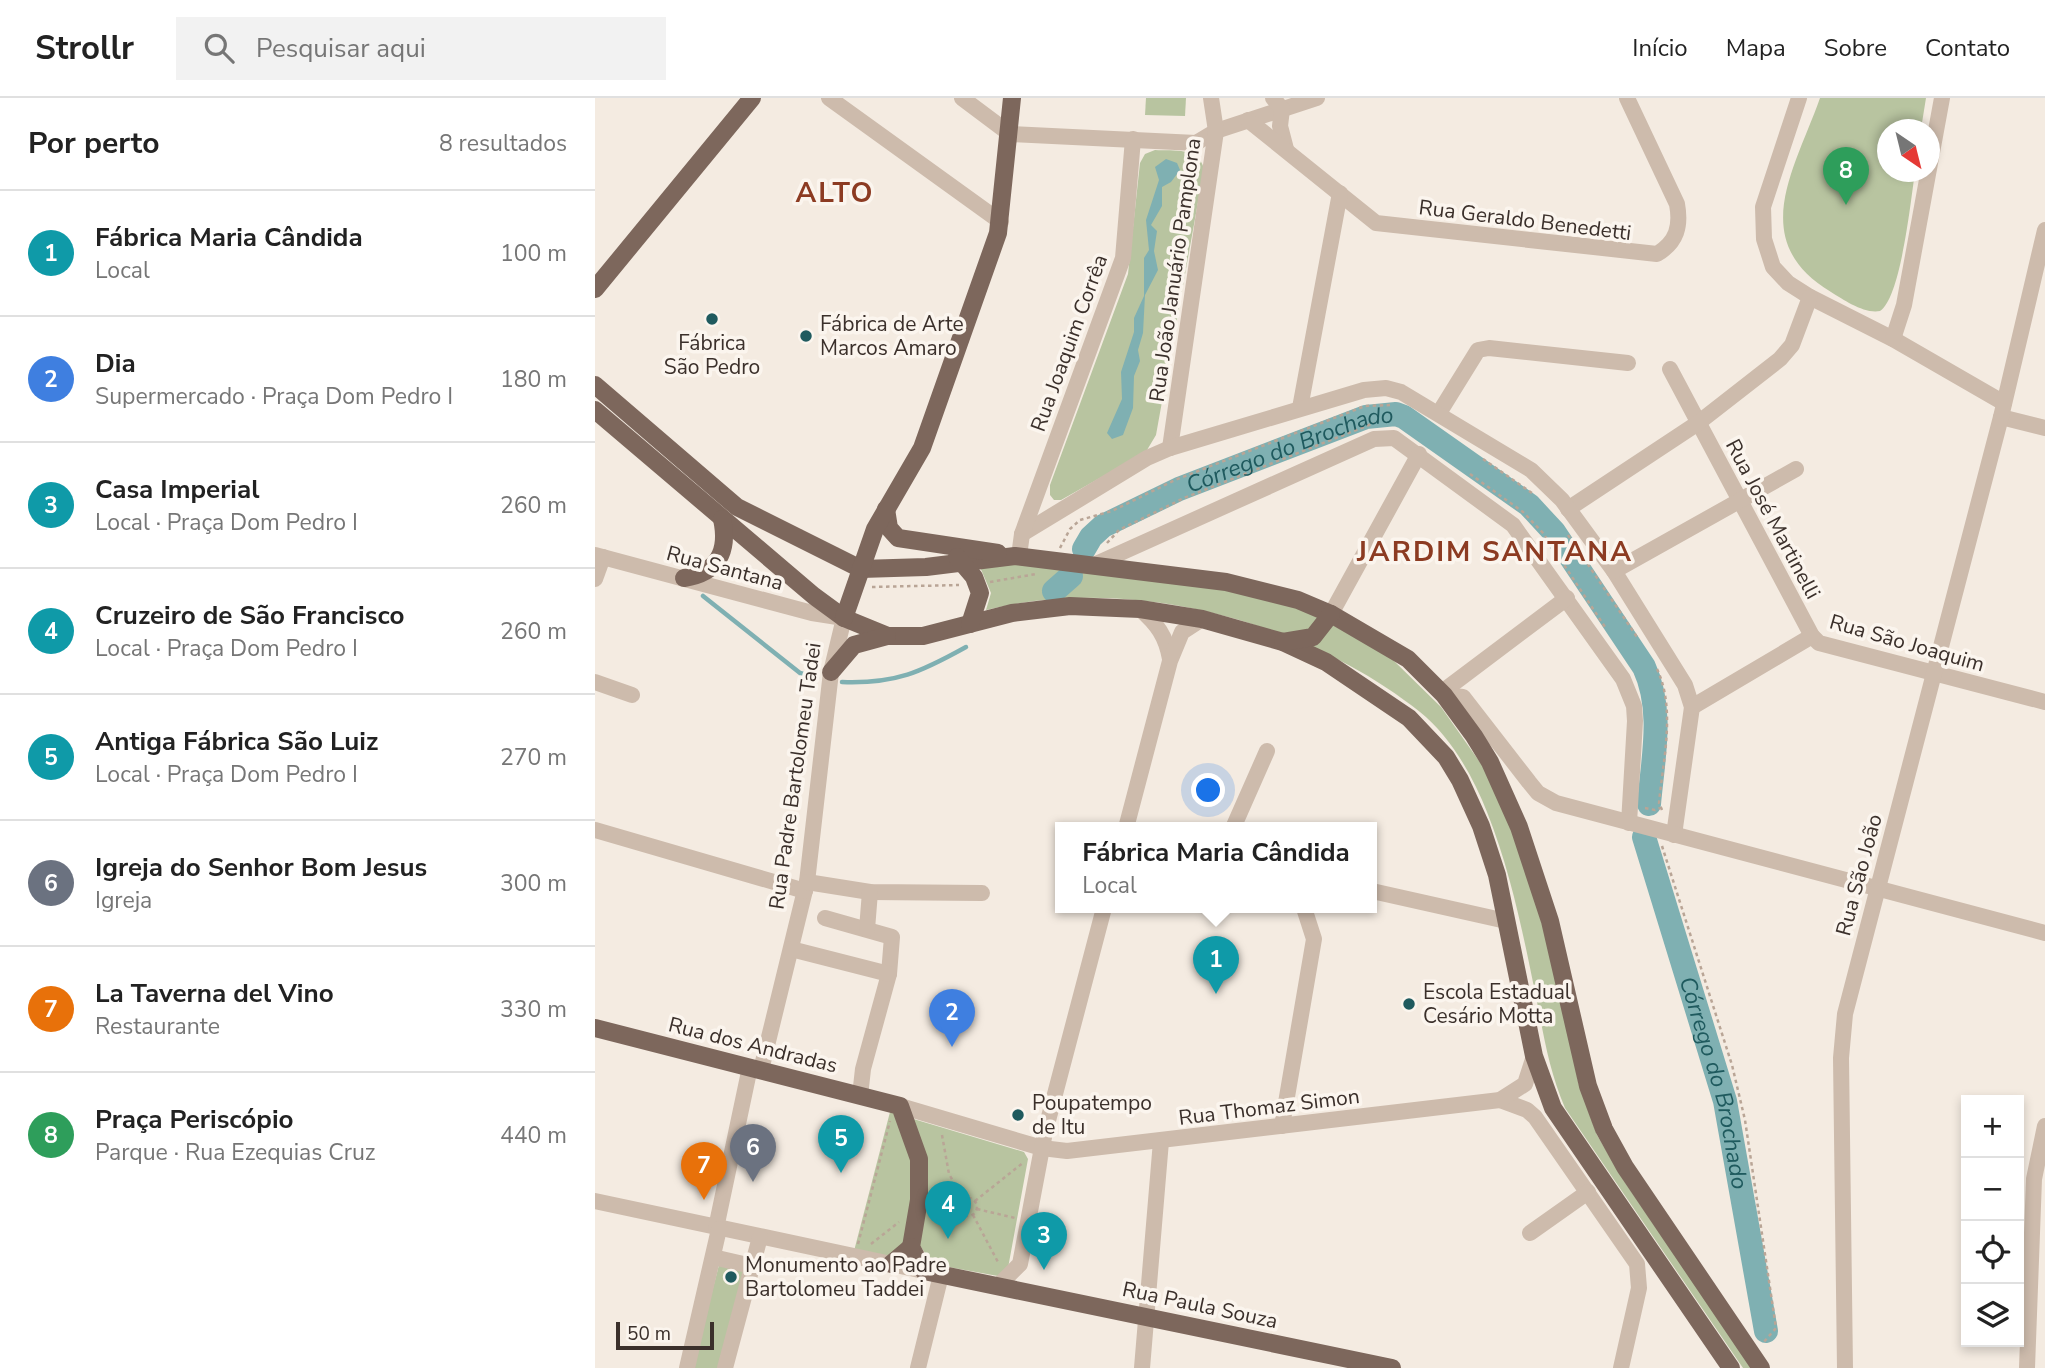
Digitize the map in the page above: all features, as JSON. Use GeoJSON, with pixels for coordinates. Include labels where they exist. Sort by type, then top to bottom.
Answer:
{"type":"FeatureCollection","features":[{"type":"Feature","properties":{"kind":"main road","name":"Rua Padre Bartolomeu Tadei"},"geometry":{"type":"LineString","coordinates":[[845,618],[861,569],[886,509],[922,448],[1001,222],[1012,98]]}},
{"type":"Feature","properties":{"kind":"main road"},"geometry":{"type":"LineString","coordinates":[[595,289],[744,101]]}},
{"type":"Feature","properties":{"kind":"main road"},"geometry":{"type":"LineString","coordinates":[[595,385],[737,507],[861,569],[963,563],[1017,556]]}},
{"type":"Feature","properties":{"kind":"main road"},"geometry":{"type":"LineString","coordinates":[[595,410],[722,519],[845,618],[888,636]]}},
{"type":"Feature","properties":{"kind":"main road"},"geometry":{"type":"LineString","coordinates":[[886,509],[889,528],[898,538],[1258,588],[1331,614],[1400,653],[1443,694],[1490,762],[1519,827],[1549,921],[1588,1086],[1604,1129],[1625,1167],[1761,1368]]}},
{"type":"Feature","properties":{"kind":"main road"},"geometry":{"type":"LineString","coordinates":[[684,578],[702,575],[721,558],[726,540],[722,519]]}},
{"type":"Feature","properties":{"kind":"main road"},"geometry":{"type":"LineString","coordinates":[[942,544],[963,563],[980,593],[971,624]]}},
{"type":"Feature","properties":{"kind":"main road"},"geometry":{"type":"LineString","coordinates":[[831,672],[854,645],[888,636],[923,636],[1047,608],[1140,609],[1202,619],[1283,642],[1351,676],[1390,703],[1426,733],[1445,757],[1460,780],[1484,835],[1544,1089],[1561,1122],[1652,1248],[1731,1368]]}},
{"type":"Feature","properties":{"kind":"main road"},"geometry":{"type":"LineString","coordinates":[[1283,642],[1314,637],[1331,614]]}},
{"type":"Feature","properties":{"kind":"main road","name":"Rua dos Andradas"},"geometry":{"type":"LineString","coordinates":[[595,1028],[897,1105]]}},
{"type":"Feature","properties":{"kind":"main road"},"geometry":{"type":"LineString","coordinates":[[891,1265],[911,1247],[920,1171],[917,1149],[897,1105]]}},
{"type":"Feature","properties":{"kind":"main road"},"geometry":{"type":"LineString","coordinates":[[911,1247],[932,1273]]}},
{"type":"Feature","properties":{"kind":"main road","name":"Rua Paula Souza"},"geometry":{"type":"LineString","coordinates":[[932,1273],[1005,1281],[1350,1364],[1392,1368]]}},
{"type":"Feature","properties":{"kind":"street"},"geometry":{"type":"LineString","coordinates":[[829,98],[1001,222]]}},
{"type":"Feature","properties":{"kind":"street"},"geometry":{"type":"LineString","coordinates":[[961,98],[1010,134],[1196,143],[1216,131],[1248,120],[1277,104],[1317,98]]}},
{"type":"Feature","properties":{"kind":"street","name":"Rua João Januário Pamplona"},"geometry":{"type":"LineString","coordinates":[[1170,448],[1216,131],[1211,98]]}},
{"type":"Feature","properties":{"kind":"street","name":"Rua Geraldo Benedetti"},"geometry":{"type":"LineString","coordinates":[[1248,120],[1376,223],[1657,254],[1668,247],[1676,236],[1680,219],[1677,204],[1627,98]]}},
{"type":"Feature","properties":{"kind":"street"},"geometry":{"type":"LineString","coordinates":[[1799,98],[1763,207],[1767,249],[1773,267],[1788,283],[1810,297],[1893,339],[2002,410],[2045,428]]}},
{"type":"Feature","properties":{"kind":"street"},"geometry":{"type":"LineString","coordinates":[[1893,339],[1906,292],[1942,98]]}},
{"type":"Feature","properties":{"kind":"street"},"geometry":{"type":"LineString","coordinates":[[1277,104],[1286,149]]}},
{"type":"Feature","properties":{"kind":"street","name":"Rua Joaquim Corrêa"},"geometry":{"type":"LineString","coordinates":[[1017,556],[1022,534],[1123,258],[1133,139]]}},
{"type":"Feature","properties":{"kind":"street"},"geometry":{"type":"LineString","coordinates":[[1300,408],[1340,192]]}},
{"type":"Feature","properties":{"kind":"street","name":"Rua São João"},"geometry":{"type":"LineString","coordinates":[[1845,1368],[1842,1036],[2045,237]]}},
{"type":"Feature","properties":{"kind":"street"},"geometry":{"type":"LineString","coordinates":[[1568,509],[1698,423],[1780,359],[1792,345],[1810,297]]}},
{"type":"Feature","properties":{"kind":"street"},"geometry":{"type":"LineString","coordinates":[[1439,413],[1478,350],[1489,348],[1628,363]]}},
{"type":"Feature","properties":{"kind":"street","name":"Rua José Martinelli"},"geometry":{"type":"LineString","coordinates":[[1670,369],[1812,636]]}},
{"type":"Feature","properties":{"kind":"street"},"geometry":{"type":"LineString","coordinates":[[1022,534],[1147,458],[1170,448],[1364,390],[1386,388],[1401,392],[1531,470],[1550,486],[1613,571],[1685,685],[1692,707],[1669,834]]}},
{"type":"Feature","properties":{"kind":"street"},"geometry":{"type":"LineString","coordinates":[[1096,564],[1374,439],[1394,438],[1513,525],[1623,679],[1634,706],[1629,823]]}},
{"type":"Feature","properties":{"kind":"street"},"geometry":{"type":"LineString","coordinates":[[1331,614],[1419,454]]}},
{"type":"Feature","properties":{"kind":"street"},"geometry":{"type":"LineString","coordinates":[[1613,571],[1796,469]]}},
{"type":"Feature","properties":{"kind":"street"},"geometry":{"type":"LineString","coordinates":[[595,579],[599,556]]}},
{"type":"Feature","properties":{"kind":"street","name":"Rua Santana"},"geometry":{"type":"LineString","coordinates":[[599,556],[811,613],[845,618]]}},
{"type":"Feature","properties":{"kind":"street"},"geometry":{"type":"LineString","coordinates":[[1443,694],[1567,598]]}},
{"type":"Feature","properties":{"kind":"street"},"geometry":{"type":"LineString","coordinates":[[1140,609],[1155,622],[1164,636],[1170,661]]}},
{"type":"Feature","properties":{"kind":"street","name":"Rua Padre Bartolomeu Tadei"},"geometry":{"type":"LineString","coordinates":[[687,1368],[756,1068],[791,949],[806,886],[831,672],[845,618]]}},
{"type":"Feature","properties":{"kind":"street"},"geometry":{"type":"LineString","coordinates":[[1128,822],[1170,661],[1182,632],[1202,619]]}},
{"type":"Feature","properties":{"kind":"street","name":"Rua São Joaquim"},"geometry":{"type":"LineString","coordinates":[[1692,707],[1812,636],[1819,643],[2045,702]]}},
{"type":"Feature","properties":{"kind":"street"},"geometry":{"type":"LineString","coordinates":[[595,682],[632,695]]}},
{"type":"Feature","properties":{"kind":"street"},"geometry":{"type":"LineString","coordinates":[[1443,694],[1463,697],[1529,782],[1548,800],[2045,933]]}},
{"type":"Feature","properties":{"kind":"street"},"geometry":{"type":"LineString","coordinates":[[1236,822],[1267,751]]}},
{"type":"Feature","properties":{"kind":"street"},"geometry":{"type":"LineString","coordinates":[[595,830],[806,886],[870,892],[982,893]]}},
{"type":"Feature","properties":{"kind":"street"},"geometry":{"type":"LineString","coordinates":[[867,929],[870,892]]}},
{"type":"Feature","properties":{"kind":"street"},"geometry":{"type":"LineString","coordinates":[[1377,892],[1506,920]]}},
{"type":"Feature","properties":{"kind":"street"},"geometry":{"type":"LineString","coordinates":[[1005,1281],[1020,1264],[1041,1154],[1103,913]]}},
{"type":"Feature","properties":{"kind":"street"},"geometry":{"type":"LineString","coordinates":[[1282,1126],[1314,939],[1306,913]]}},
{"type":"Feature","properties":{"kind":"street"},"geometry":{"type":"LineString","coordinates":[[825,918],[892,937],[889,974],[863,1069],[860,1096]]}},
{"type":"Feature","properties":{"kind":"street"},"geometry":{"type":"LineString","coordinates":[[791,949],[889,974]]}},
{"type":"Feature","properties":{"kind":"street"},"geometry":{"type":"LineString","coordinates":[[1500,1100],[1525,1084],[1534,1055]]}},
{"type":"Feature","properties":{"kind":"street"},"geometry":{"type":"LineString","coordinates":[[1500,1100],[1527,1110],[1535,1117],[1632,1254],[1639,1271],[1637,1298],[1621,1368]]}},
{"type":"Feature","properties":{"kind":"street","name":"Rua Thomaz Simon"},"geometry":{"type":"LineString","coordinates":[[897,1105],[1041,1154],[1500,1100]]}},
{"type":"Feature","properties":{"kind":"street"},"geometry":{"type":"LineString","coordinates":[[2027,1368],[2034,1179],[2045,1126]]}},
{"type":"Feature","properties":{"kind":"street"},"geometry":{"type":"LineString","coordinates":[[1142,1368],[1161,1141]]}},
{"type":"Feature","properties":{"kind":"street"},"geometry":{"type":"LineString","coordinates":[[1530,1234],[1588,1192]]}},
{"type":"Feature","properties":{"kind":"street"},"geometry":{"type":"LineString","coordinates":[[595,1201],[932,1273],[918,1368]]}},
{"type":"Feature","properties":{"kind":"street"},"geometry":{"type":"LineString","coordinates":[[725,1368],[760,1237]]}},
{"type":"Feature","properties":{"kind":"street"},"geometry":{"type":"LineString","coordinates":[[713,1257],[753,1266]]}},
{"type":"Feature","properties":{"kind":"path"},"geometry":{"type":"LineString","coordinates":[[1072,547],[1062,545],[1074,523],[1080,520],[1112,512],[1175,480],[1365,406],[1399,406]]}},
{"type":"Feature","properties":{"kind":"path"},"geometry":{"type":"LineString","coordinates":[[1104,547],[1119,530],[1184,498],[1371,423],[1384,423]]}},
{"type":"Feature","properties":{"kind":"path"},"geometry":{"type":"LineString","coordinates":[[1481,458],[1533,494]]}},
{"type":"Feature","properties":{"kind":"path"},"geometry":{"type":"LineString","coordinates":[[1461,468],[1523,512],[1543,533],[1611,636]]}},
{"type":"Feature","properties":{"kind":"path"},"geometry":{"type":"LineString","coordinates":[[1567,534],[1637,638]]}},
{"type":"Feature","properties":{"kind":"path"},"geometry":{"type":"LineString","coordinates":[[1653,661],[1666,697],[1660,808],[1667,816],[1669,834],[1662,847],[1731,1065],[1745,1121],[1776,1328],[1758,1348]]}},
{"type":"Feature","properties":{"kind":"path"},"geometry":{"type":"LineString","coordinates":[[1640,804],[1655,810],[1660,808]]}},
{"type":"Feature","properties":{"kind":"path"},"geometry":{"type":"LineString","coordinates":[[1523,995],[1565,987]]}},
{"type":"Feature","properties":{"kind":"path"},"geometry":{"type":"LineString","coordinates":[[855,1257],[897,1105]]}},
{"type":"Feature","properties":{"kind":"path"},"geometry":{"type":"LineString","coordinates":[[939,1118],[946,1165],[964,1199]]}},
{"type":"Feature","properties":{"kind":"path"},"geometry":{"type":"LineString","coordinates":[[964,1199],[975,1201],[1028,1159],[1041,1154]]}},
{"type":"Feature","properties":{"kind":"path"},"geometry":{"type":"LineString","coordinates":[[964,1199],[961,1212],[973,1215],[1005,1281]]}},
{"type":"Feature","properties":{"kind":"path"},"geometry":{"type":"LineString","coordinates":[[973,1215],[977,1209],[975,1201]]}},
{"type":"Feature","properties":{"kind":"path"},"geometry":{"type":"LineString","coordinates":[[977,1209],[1028,1221]]}},
{"type":"Feature","properties":{"kind":"green space"},"geometry":{"type":"Polygon","coordinates":[[[1146,98],[1186,98],[1185,116],[1145,115],[1146,98]]]}},
{"type":"Feature","properties":{"kind":"green space"},"geometry":{"type":"Polygon","coordinates":[[[1820,98],[1926,98],[1923,119],[1877,119],[1877,182],[1914,182],[1899,268],[1894,287],[1880,311],[1861,308],[1831,292],[1805,272],[1790,250],[1784,227],[1784,202],[1799,151],[1820,98]]]}},
{"type":"Feature","properties":{"kind":"green space"},"geometry":{"type":"Polygon","coordinates":[[[1155,150],[1191,154],[1197,157],[1204,169],[1156,435],[1147,450],[1137,457],[1061,500],[1054,500],[1050,495],[1050,485],[1128,274],[1140,163],[1145,154],[1155,150]]]}},
{"type":"Feature","properties":{"kind":"green space"},"geometry":{"type":"Polygon","coordinates":[[[1017,563],[1234,588],[1310,612],[1391,658],[1441,707],[1484,768],[1516,835],[1550,951],[1579,1085],[1597,1135],[1624,1181],[1752,1368],[1743,1368],[1565,1108],[1550,1063],[1518,913],[1496,837],[1475,785],[1451,745],[1431,722],[1374,680],[1323,652],[1269,630],[1213,613],[1156,602],[1098,598],[1041,600],[986,610],[991,593],[980,567],[1017,563]]]}},
{"type":"Feature","properties":{"kind":"green space"},"geometry":{"type":"Polygon","coordinates":[[[890,1112],[1024,1152],[1028,1159],[1008,1268],[998,1276],[932,1264],[921,1247],[903,1243],[890,1258],[854,1251],[890,1112]]]}},
{"type":"Feature","properties":{"kind":"green space"},"geometry":{"type":"Polygon","coordinates":[[[719,1265],[744,1270],[721,1368],[692,1368],[719,1265]]]}},
{"type":"Feature","properties":{"kind":"water"},"geometry":{"type":"Polygon","coordinates":[[[1166,159],[1177,163],[1180,170],[1171,182],[1162,187],[1162,206],[1151,225],[1157,231],[1154,251],[1158,270],[1145,295],[1143,333],[1138,350],[1140,361],[1134,376],[1133,408],[1123,435],[1112,439],[1107,433],[1122,399],[1121,372],[1134,332],[1134,318],[1144,296],[1144,258],[1149,250],[1146,220],[1159,180],[1155,167],[1166,159]]]}},
{"type":"Feature","properties":{"kind":"waterway","name":"Córrego do Brochado"},"geometry":{"type":"LineString","coordinates":[[1084,549],[1091,537],[1103,526],[1179,489],[1366,417],[1396,414],[1404,417],[1529,505],[1554,532],[1644,667],[1654,700],[1656,734],[1649,804]]}},
{"type":"Feature","properties":{"kind":"waterway","name":"Córrego do Brochado"},"geometry":{"type":"LineString","coordinates":[[1054,591],[1071,576]]}},
{"type":"Feature","properties":{"kind":"waterway","name":"Córrego do Brochado"},"geometry":{"type":"LineString","coordinates":[[703,596],[800,673],[817,678]]}},
{"type":"Feature","properties":{"kind":"waterway","name":"Córrego do Brochado"},"geometry":{"type":"LineString","coordinates":[[842,682],[878,681],[907,675],[966,647]]}},
{"type":"Feature","properties":{"kind":"waterway","name":"Córrego do Brochado"},"geometry":{"type":"LineString","coordinates":[[1644,837],[1725,1101],[1766,1331]]}},
{"type":"Feature","properties":{"kind":"place","name":"Praça Periscópio"},"geometry":{"type":"Point","coordinates":[1846,205]}},
{"type":"Feature","properties":{"kind":"place","name":"Fábrica São Pedro"},"geometry":{"type":"Point","coordinates":[712,319]}},
{"type":"Feature","properties":{"kind":"place","name":"Fábrica de Arte Marcos Amaro"},"geometry":{"type":"Point","coordinates":[806,336]}},
{"type":"Feature","properties":{"kind":"place","name":"Fábrica Maria Cândida"},"geometry":{"type":"Point","coordinates":[1216,994]}},
{"type":"Feature","properties":{"kind":"place","name":"Escola Estadual Cesário Motta"},"geometry":{"type":"Point","coordinates":[1409,1004]}},
{"type":"Feature","properties":{"kind":"place","name":"Dia"},"geometry":{"type":"Point","coordinates":[952,1047]}},
{"type":"Feature","properties":{"kind":"place","name":"Poupatempo de Itu"},"geometry":{"type":"Point","coordinates":[1018,1115]}},
{"type":"Feature","properties":{"kind":"place","name":"Antiga Fábrica São Luiz"},"geometry":{"type":"Point","coordinates":[841,1173]}},
{"type":"Feature","properties":{"kind":"place","name":"Igreja do Senhor Bom Jesus"},"geometry":{"type":"Point","coordinates":[753,1182]}},
{"type":"Feature","properties":{"kind":"place","name":"La Taverna del Vino"},"geometry":{"type":"Point","coordinates":[704,1200]}},
{"type":"Feature","properties":{"kind":"place","name":"Cruzeiro de São Francisco"},"geometry":{"type":"Point","coordinates":[948,1239]}},
{"type":"Feature","properties":{"kind":"place","name":"Casa Imperial"},"geometry":{"type":"Point","coordinates":[1044,1270]}},
{"type":"Feature","properties":{"kind":"place","name":"Monumento ao Padre Bartolomeu Taddei"},"geometry":{"type":"Point","coordinates":[731,1277]}},
{"type":"Feature","properties":{"kind":"district","name":"ALTO"},"geometry":{"type":"Point","coordinates":[835,193]}},
{"type":"Feature","properties":{"kind":"district","name":"JARDIM SANTANA"},"geometry":{"type":"Point","coordinates":[1495,552]}}]}
